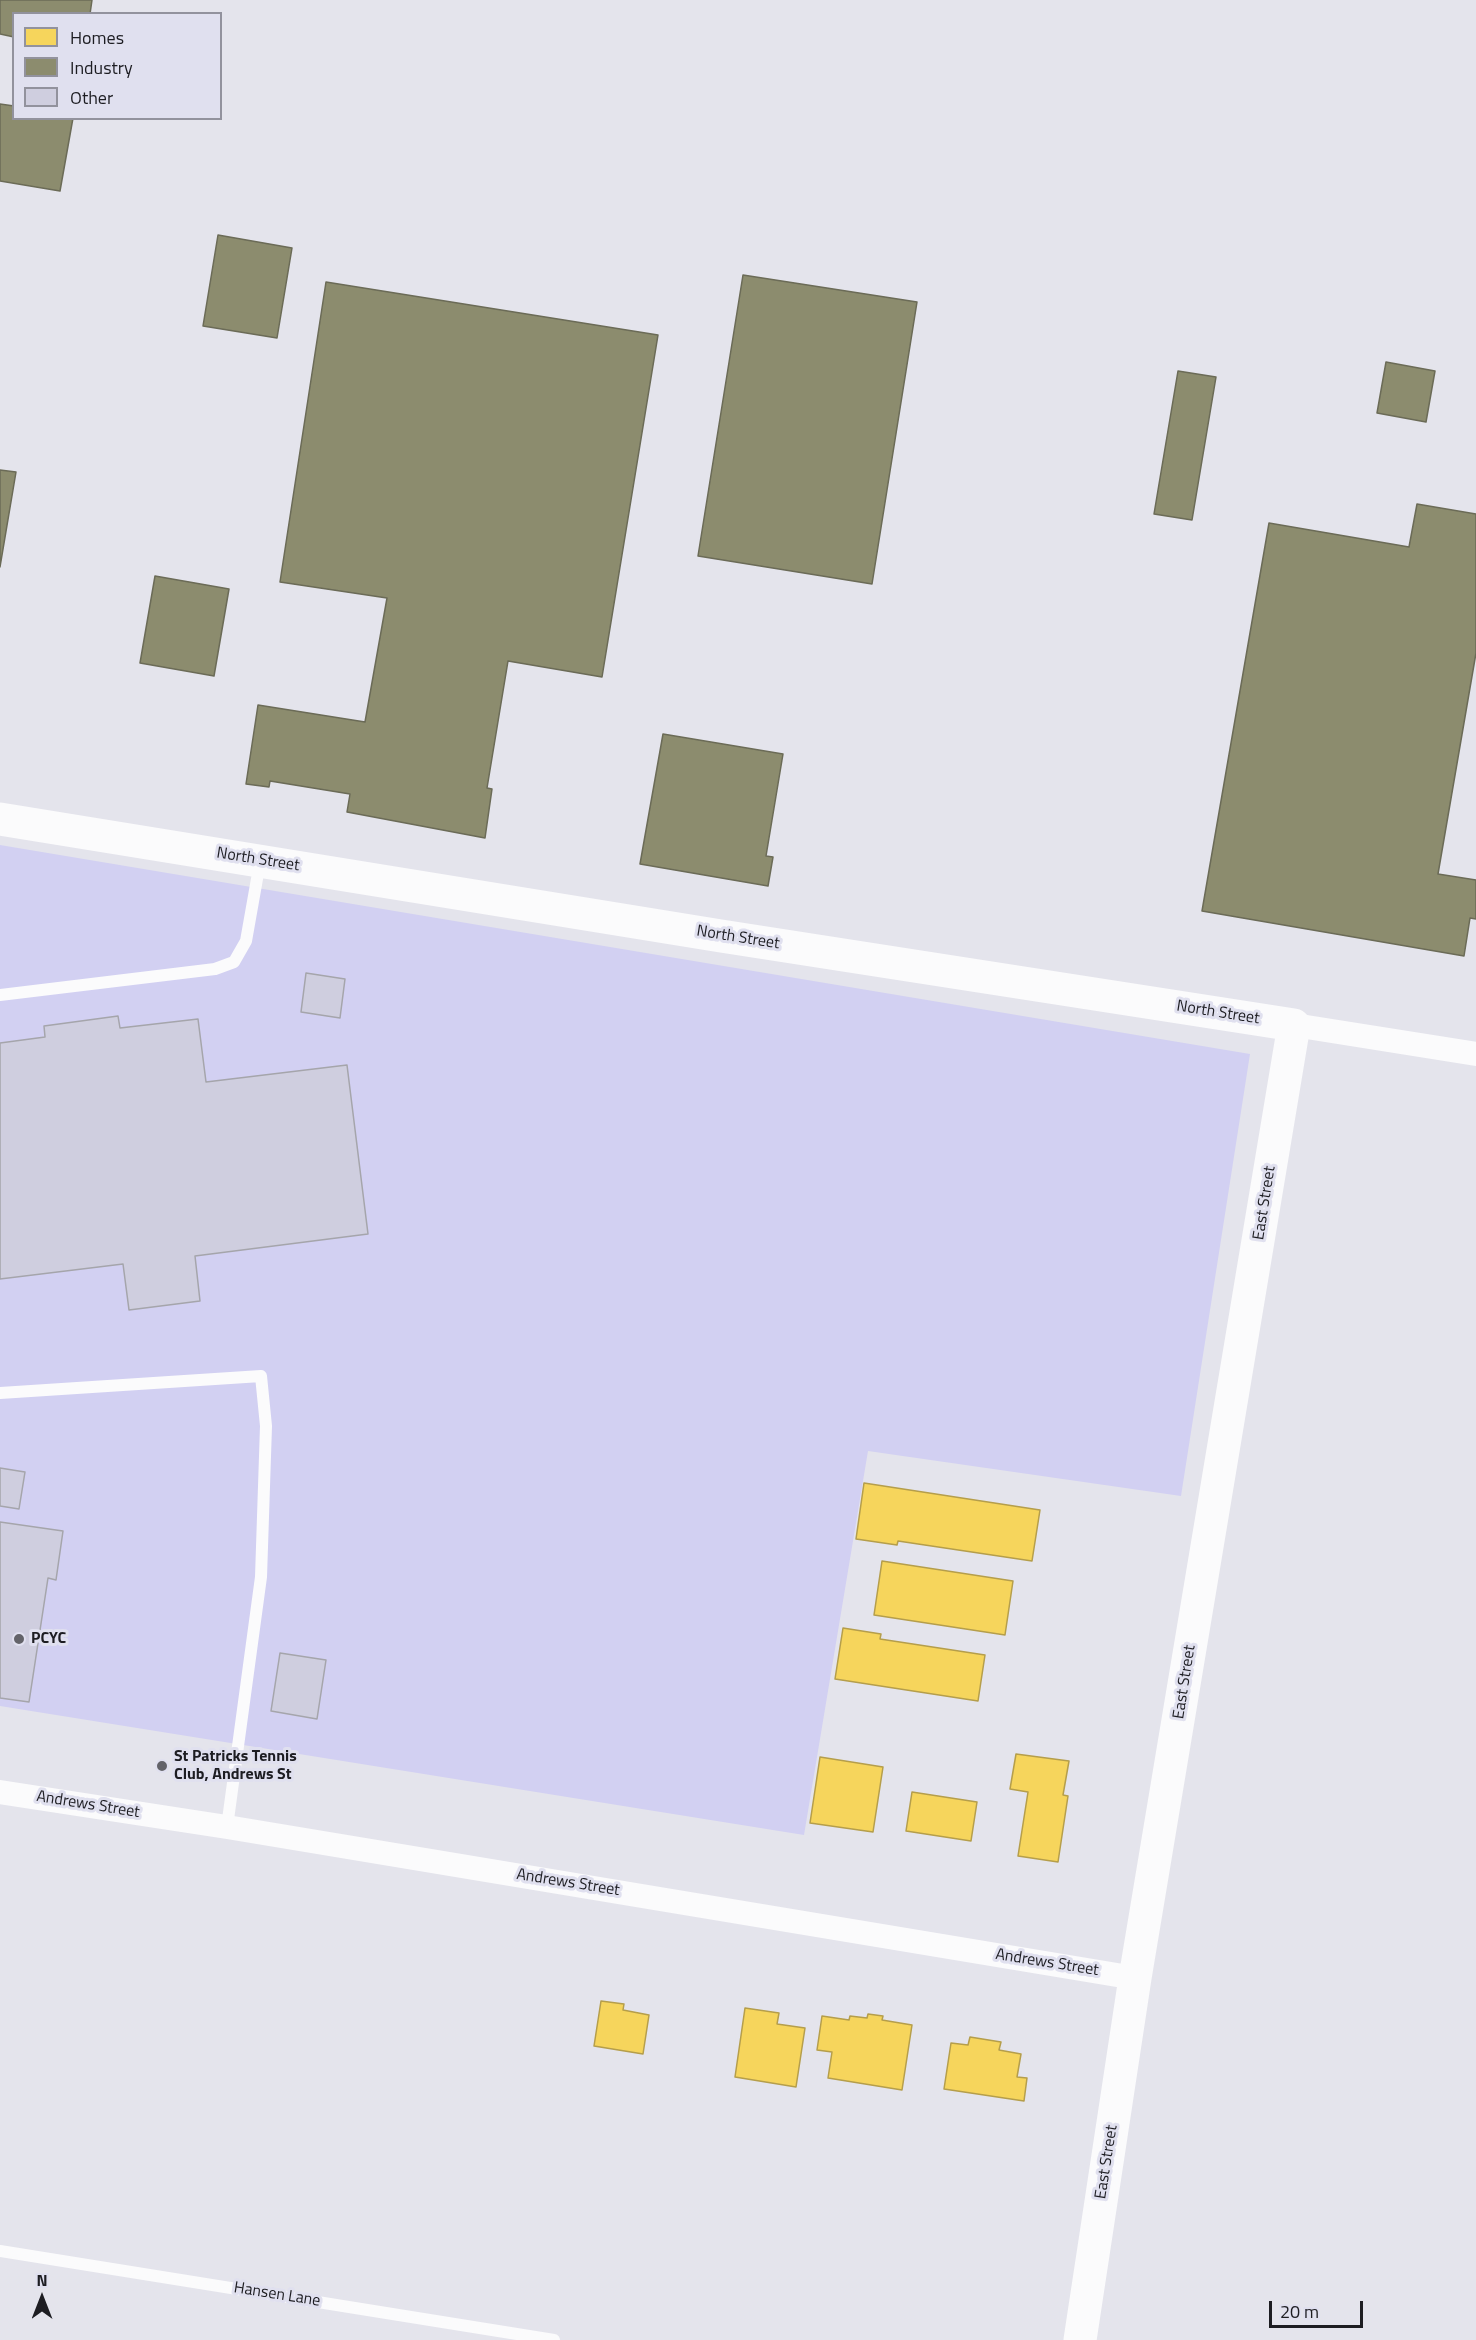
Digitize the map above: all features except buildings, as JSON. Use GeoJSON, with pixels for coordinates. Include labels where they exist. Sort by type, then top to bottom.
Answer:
{"type":"FeatureCollection","features":[{"type":"Feature","properties":{"kind":"street","name":"North Street"},"geometry":{"type":"LineString","coordinates":[[0,819],[721,936],[1476,1054]]}},
{"type":"Feature","properties":{"kind":"street","name":"East Street"},"geometry":{"type":"LineString","coordinates":[[1080,2340],[1135,1978],[1294,1025]]}},
{"type":"Feature","properties":{"kind":"street","name":"Andrews Street"},"geometry":{"type":"LineString","coordinates":[[0,1792],[227,1827],[1135,1978]]}},
{"type":"Feature","properties":{"kind":"lane"},"geometry":{"type":"LineString","coordinates":[[0,995],[215,969],[234,962],[246,941],[260,861]]}},
{"type":"Feature","properties":{"kind":"lane"},"geometry":{"type":"LineString","coordinates":[[0,1393],[261,1376],[266,1426],[261,1577],[227,1827]]}},
{"type":"Feature","properties":{"kind":"lane","name":"Hansen Lane"},"geometry":{"type":"LineString","coordinates":[[0,2251],[554,2340]]}},
{"type":"Feature","properties":{"kind":"shaded area"},"geometry":{"type":"Polygon","coordinates":[[[0,845],[1250,1054],[1181,1496],[868,1451],[804,1835],[0,1706],[0,845]]]}},
{"type":"Feature","properties":{"kind":"place","name":"PCYC"},"geometry":{"type":"Point","coordinates":[19,1639]}},
{"type":"Feature","properties":{"kind":"place","name":"St Patricks Tennis Club, Andrews St"},"geometry":{"type":"Point","coordinates":[162,1766]}}]}
